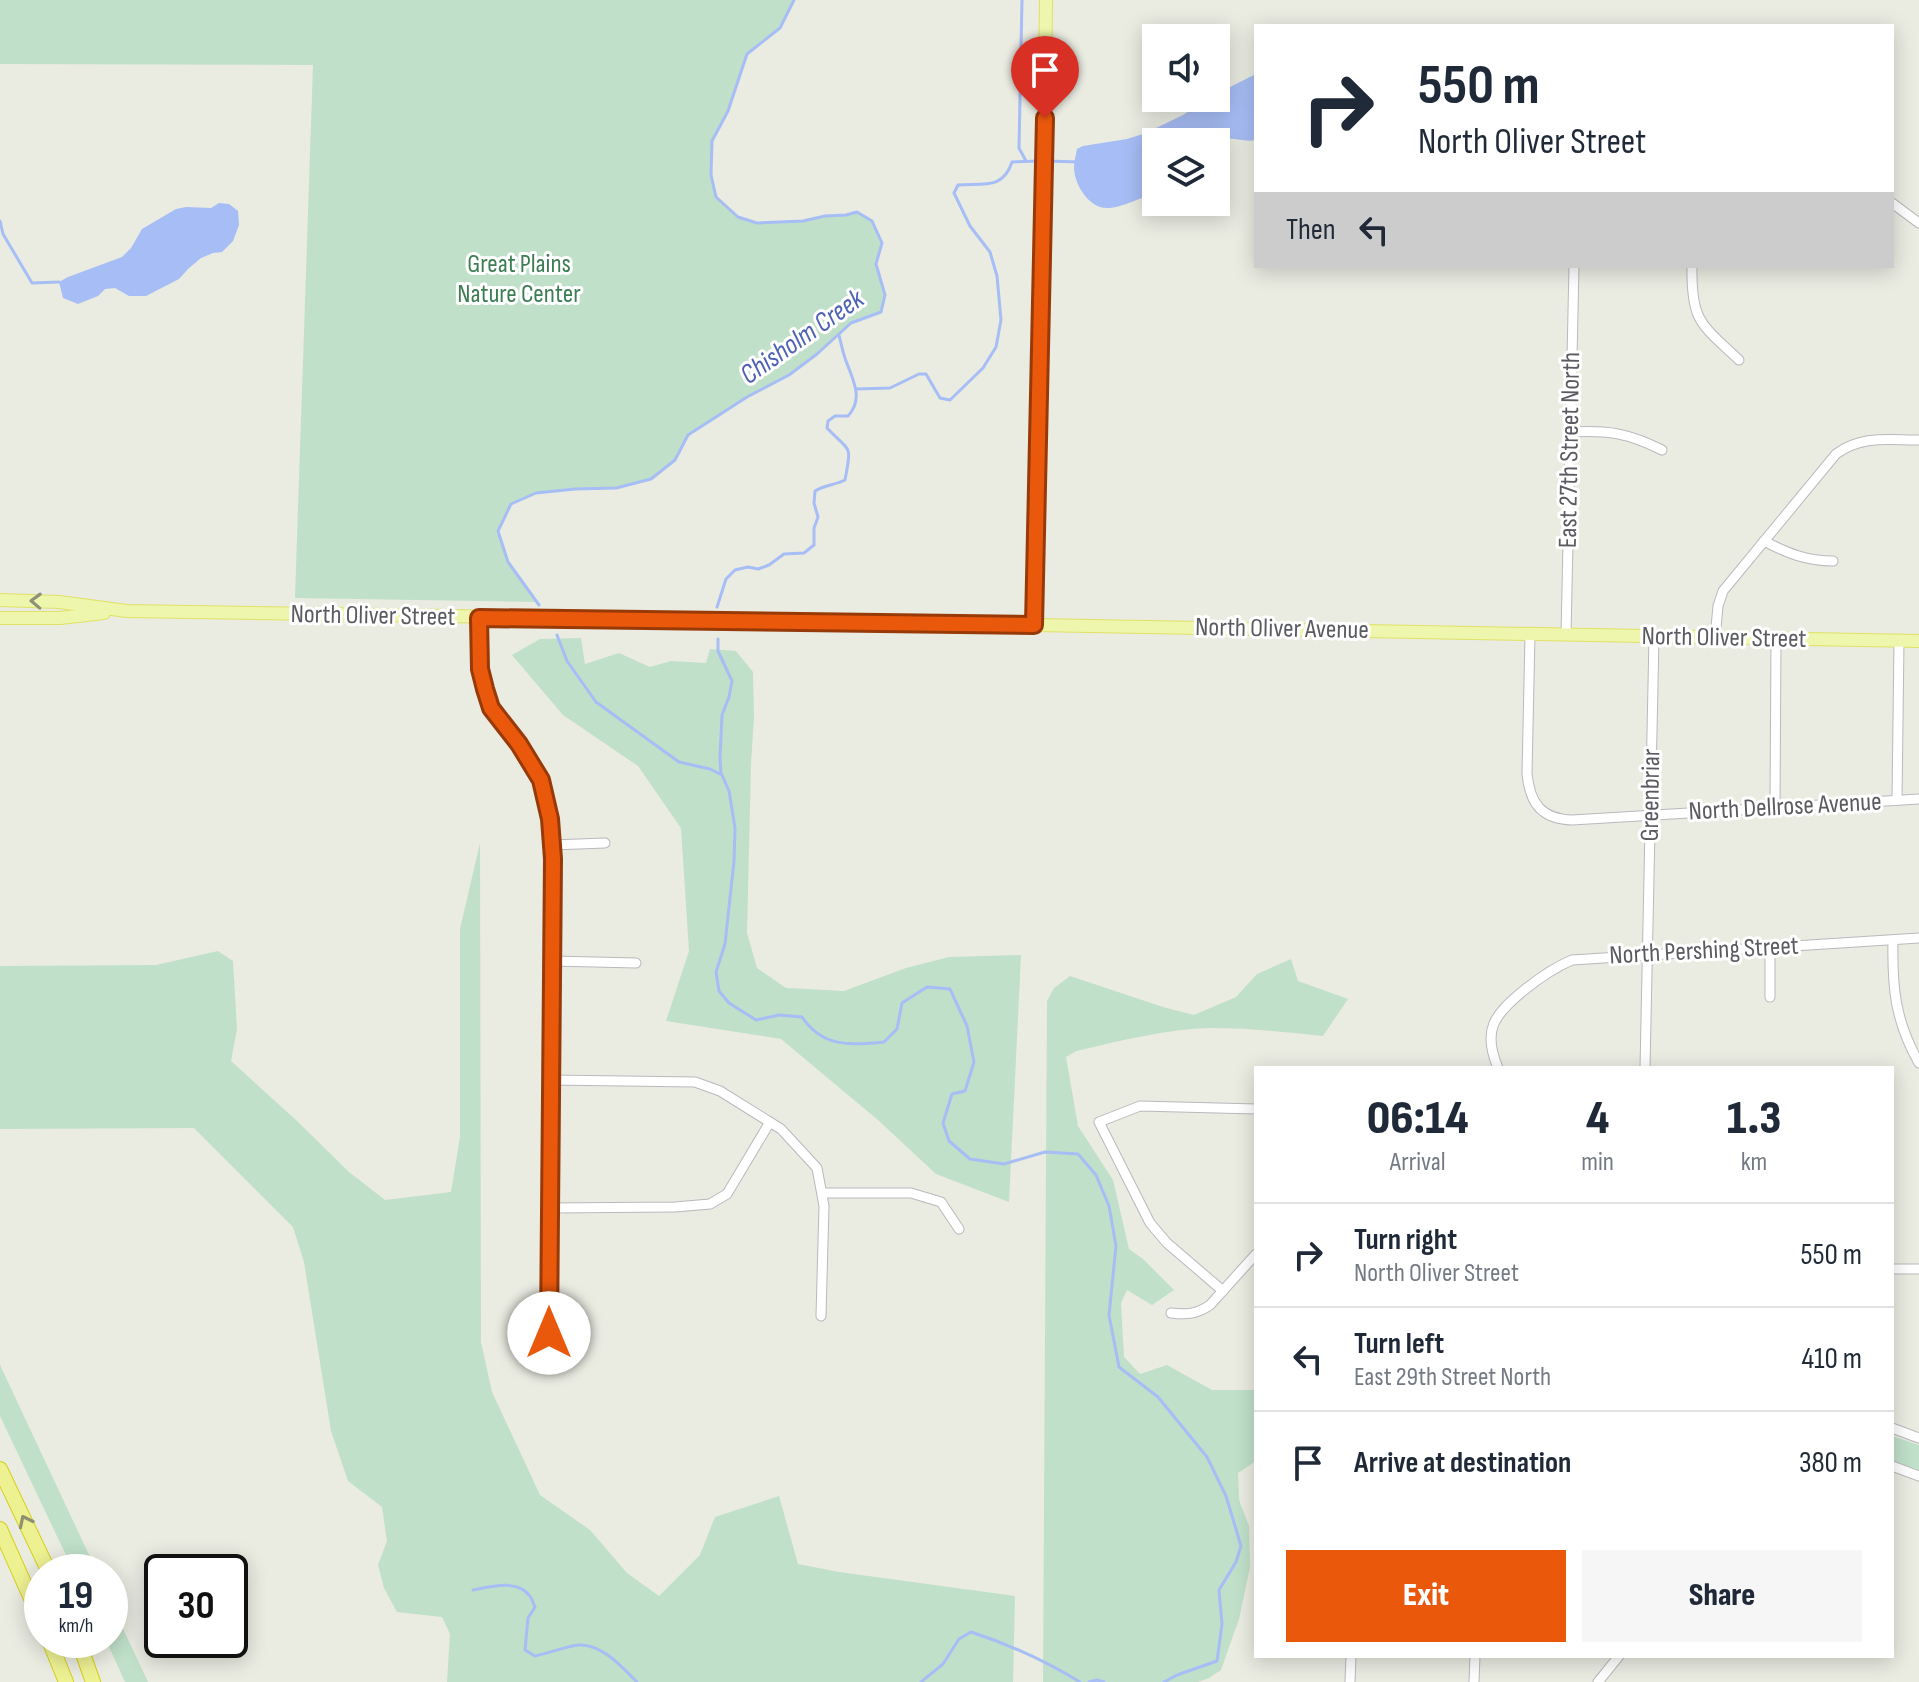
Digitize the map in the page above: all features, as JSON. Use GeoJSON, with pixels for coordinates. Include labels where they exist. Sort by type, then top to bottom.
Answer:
{"type":"FeatureCollection","features":[{"type":"Feature","properties":{"kind":"highway"},"geometry":{"type":"LineString","coordinates":[[0,1469],[40,1554]]}},
{"type":"Feature","properties":{"kind":"highway"},"geometry":{"type":"LineString","coordinates":[[0,1529],[24,1583]]}},
{"type":"Feature","properties":{"kind":"highway"},"geometry":{"type":"LineString","coordinates":[[56,1658],[66,1682]]}},
{"type":"Feature","properties":{"kind":"highway"},"geometry":{"type":"LineString","coordinates":[[84,1658],[93,1682]]}},
{"type":"Feature","properties":{"kind":"main road"},"geometry":{"type":"LineString","coordinates":[[1034,625],[1046,0]]}},
{"type":"Feature","properties":{"kind":"main road","name":"North Oliver Street"},"geometry":{"type":"LineString","coordinates":[[0,600],[59,602],[127,611],[1034,625]]}},
{"type":"Feature","properties":{"kind":"main road"},"geometry":{"type":"LineString","coordinates":[[0,618],[60,618],[127,611]]}},
{"type":"Feature","properties":{"kind":"main road","name":"North Oliver Avenue"},"geometry":{"type":"LineString","coordinates":[[1034,625],[1530,634]]}},
{"type":"Feature","properties":{"kind":"main road","name":"North Oliver Street"},"geometry":{"type":"LineString","coordinates":[[1530,634],[1919,641]]}},
{"type":"Feature","properties":{"kind":"street"},"geometry":{"type":"LineString","coordinates":[[1894,204],[1919,223]]}},
{"type":"Feature","properties":{"kind":"street","name":"East 27th Street North"},"geometry":{"type":"LineString","coordinates":[[1566,635],[1574,268]]}},
{"type":"Feature","properties":{"kind":"street"},"geometry":{"type":"LineString","coordinates":[[1692,268],[1694,305],[1700,322],[1739,360]]}},
{"type":"Feature","properties":{"kind":"street"},"geometry":{"type":"LineString","coordinates":[[1570,432],[1619,433],[1641,439],[1662,450]]}},
{"type":"Feature","properties":{"kind":"street"},"geometry":{"type":"LineString","coordinates":[[1715,638],[1718,606],[1723,591],[1836,454],[1848,445],[1865,440],[1919,440]]}},
{"type":"Feature","properties":{"kind":"street"},"geometry":{"type":"LineString","coordinates":[[1764,541],[1798,557],[1833,561]]}},
{"type":"Feature","properties":{"kind":"street"},"geometry":{"type":"LineString","coordinates":[[479,618],[480,669],[491,708],[519,744],[541,780],[550,819],[549,1333]]}},
{"type":"Feature","properties":{"kind":"street","name":"North Dellrose Avenue"},"geometry":{"type":"LineString","coordinates":[[1530,634],[1527,774],[1529,792],[1536,805],[1547,815],[1561,819],[1919,799]]}},
{"type":"Feature","properties":{"kind":"street","name":"Greenbriar"},"geometry":{"type":"LineString","coordinates":[[1645,1066],[1654,637]]}},
{"type":"Feature","properties":{"kind":"street"},"geometry":{"type":"LineString","coordinates":[[1775,807],[1776,639]]}},
{"type":"Feature","properties":{"kind":"street"},"geometry":{"type":"LineString","coordinates":[[1897,800],[1899,641]]}},
{"type":"Feature","properties":{"kind":"street"},"geometry":{"type":"LineString","coordinates":[[552,845],[605,843]]}},
{"type":"Feature","properties":{"kind":"street","name":"North Pershing Street"},"geometry":{"type":"LineString","coordinates":[[1497,1066],[1491,1045],[1497,1015],[1551,969],[1572,960],[1919,938]]}},
{"type":"Feature","properties":{"kind":"street"},"geometry":{"type":"LineString","coordinates":[[1893,940],[1894,992],[1900,1023],[1919,1063]]}},
{"type":"Feature","properties":{"kind":"street"},"geometry":{"type":"LineString","coordinates":[[1770,947],[1770,997]]}},
{"type":"Feature","properties":{"kind":"street"},"geometry":{"type":"LineString","coordinates":[[552,961],[636,963]]}},
{"type":"Feature","properties":{"kind":"street"},"geometry":{"type":"LineString","coordinates":[[551,1080],[695,1082],[720,1091],[781,1129],[817,1168],[824,1206],[821,1316]]}},
{"type":"Feature","properties":{"kind":"street"},"geometry":{"type":"LineString","coordinates":[[1223,1291],[1167,1243],[1150,1223],[1099,1122],[1140,1106],[1254,1109]]}},
{"type":"Feature","properties":{"kind":"street"},"geometry":{"type":"LineString","coordinates":[[550,1208],[710,1204],[727,1194],[770,1122]]}},
{"type":"Feature","properties":{"kind":"street"},"geometry":{"type":"LineString","coordinates":[[822,1193],[911,1193],[941,1202],[959,1229]]}},
{"type":"Feature","properties":{"kind":"street"},"geometry":{"type":"LineString","coordinates":[[1171,1313],[1187,1315],[1201,1311],[1254,1256]]}},
{"type":"Feature","properties":{"kind":"street"},"geometry":{"type":"LineString","coordinates":[[1894,1269],[1919,1269]]}},
{"type":"Feature","properties":{"kind":"street"},"geometry":{"type":"LineString","coordinates":[[1894,1429],[1919,1438]]}},
{"type":"Feature","properties":{"kind":"street"},"geometry":{"type":"LineString","coordinates":[[1894,1467],[1919,1476]]}},
{"type":"Feature","properties":{"kind":"street"},"geometry":{"type":"LineString","coordinates":[[1350,1682],[1351,1658]]}},
{"type":"Feature","properties":{"kind":"street"},"geometry":{"type":"LineString","coordinates":[[1474,1682],[1475,1658]]}},
{"type":"Feature","properties":{"kind":"street"},"geometry":{"type":"LineString","coordinates":[[1598,1682],[1617,1658]]}},
{"type":"Feature","properties":{"kind":"green space","name":"Great Plains Nature Center"},"geometry":{"type":"Polygon","coordinates":[[[0,0],[794,0],[780,28],[747,54],[728,111],[712,141],[711,175],[716,197],[738,217],[757,223],[803,221],[857,212],[872,221],[882,243],[876,264],[885,295],[881,312],[851,323],[789,375],[747,397],[688,435],[675,460],[651,479],[616,488],[536,493],[511,504],[498,532],[508,562],[537,602],[295,598],[313,65],[0,64],[0,0]]]}},
{"type":"Feature","properties":{"kind":"green space"},"geometry":{"type":"Polygon","coordinates":[[[581,638],[585,664],[619,653],[650,667],[671,661],[706,663],[710,649],[736,651],[753,672],[747,933],[757,968],[786,988],[844,991],[906,968],[949,957],[1021,955],[1009,1202],[936,1174],[878,1120],[781,1039],[666,1021],[689,951],[681,828],[638,766],[563,715],[512,655],[540,639],[581,638]]]}},
{"type":"Feature","properties":{"kind":"green space"},"geometry":{"type":"Polygon","coordinates":[[[480,843],[481,1342],[492,1392],[540,1495],[590,1530],[627,1573],[659,1596],[700,1555],[715,1517],[779,1496],[798,1564],[1015,1596],[1013,1682],[447,1682],[450,1634],[442,1617],[397,1612],[384,1588],[378,1565],[387,1541],[382,1507],[348,1481],[331,1431],[304,1262],[293,1227],[194,1128],[0,1129],[0,966],[156,965],[218,951],[233,961],[237,1029],[231,1061],[349,1172],[385,1200],[451,1192],[460,1137],[460,929],[480,843]]]}},
{"type":"Feature","properties":{"kind":"green space"},"geometry":{"type":"Polygon","coordinates":[[[1291,959],[1298,981],[1348,999],[1323,1036],[1239,1029],[1194,1029],[1126,1040],[1076,1051],[1066,1057],[1078,1126],[1113,1180],[1129,1249],[1174,1290],[1152,1305],[1127,1290],[1121,1303],[1124,1357],[1140,1374],[1167,1365],[1212,1390],[1254,1390],[1254,1462],[1238,1473],[1239,1500],[1249,1526],[1250,1567],[1239,1619],[1221,1670],[1198,1682],[1043,1682],[1047,1001],[1054,988],[1070,976],[1194,1015],[1236,997],[1257,974],[1291,959]]]}},
{"type":"Feature","properties":{"kind":"green space"},"geometry":{"type":"Polygon","coordinates":[[[0,1365],[89,1554],[65,1554],[0,1416],[0,1365]]]}},
{"type":"Feature","properties":{"kind":"green space"},"geometry":{"type":"Polygon","coordinates":[[[1894,1437],[1919,1445],[1919,1470],[1894,1462],[1894,1437]]]}},
{"type":"Feature","properties":{"kind":"green space"},"geometry":{"type":"Polygon","coordinates":[[[128,1639],[148,1682],[125,1682],[114,1658],[128,1658],[128,1639]]]}},
{"type":"Feature","properties":{"kind":"water"},"geometry":{"type":"Polygon","coordinates":[[[1254,75],[1254,140],[1230,139],[1230,128],[1156,128],[1188,112],[1230,112],[1230,87],[1254,75]]]}},
{"type":"Feature","properties":{"kind":"water"},"geometry":{"type":"Polygon","coordinates":[[[1142,134],[1142,197],[1113,208],[1101,207],[1089,200],[1080,188],[1074,165],[1077,149],[1142,134]]]}},
{"type":"Feature","properties":{"kind":"water"},"geometry":{"type":"Polygon","coordinates":[[[219,203],[229,204],[238,211],[239,225],[233,241],[222,252],[201,258],[179,279],[146,296],[129,296],[115,288],[105,289],[98,296],[78,304],[63,298],[59,282],[122,257],[142,229],[176,209],[211,208],[219,203]]]}},
{"type":"Feature","properties":{"kind":"waterway","name":"Chisholm Creek"},"geometry":{"type":"LineString","coordinates":[[539,605],[508,562],[498,531],[511,504],[536,493],[616,488],[651,479],[675,460],[688,435],[747,397],[789,375],[851,323],[881,312],[885,295],[876,264],[882,243],[872,221],[857,212],[803,221],[757,223],[738,217],[716,197],[711,175],[712,141],[728,111],[747,54],[780,28],[794,0]]}},
{"type":"Feature","properties":{"kind":"waterway"},"geometry":{"type":"LineString","coordinates":[[1022,0],[1019,148],[1026,161]]}},
{"type":"Feature","properties":{"kind":"waterway"},"geometry":{"type":"LineString","coordinates":[[856,389],[890,388],[919,374],[926,374],[940,398],[950,400],[983,368],[996,347],[1001,320],[997,276],[990,252],[970,226],[954,193],[958,185],[998,181],[1012,162],[1039,161]]}},
{"type":"Feature","properties":{"kind":"waterway"},"geometry":{"type":"LineString","coordinates":[[1047,161],[1079,162]]}},
{"type":"Feature","properties":{"kind":"waterway"},"geometry":{"type":"LineString","coordinates":[[0,221],[3,234],[32,283],[59,282]]}},
{"type":"Feature","properties":{"kind":"waterway"},"geometry":{"type":"LineString","coordinates":[[717,607],[726,579],[735,570],[748,567],[758,569],[784,554],[804,553],[814,545],[814,528],[818,517],[815,491],[845,480],[848,450],[827,428],[828,421],[835,416],[848,416],[853,410],[856,396],[839,335]]}},
{"type":"Feature","properties":{"kind":"waterway"},"geometry":{"type":"LineString","coordinates":[[557,635],[567,661],[596,702],[679,762],[722,775],[729,791],[735,828],[734,861],[725,944],[716,972],[719,991],[729,1003],[756,1020],[779,1015],[802,1017],[810,1027],[828,1039],[849,1044],[872,1043],[884,1042],[897,1029],[902,1003],[927,987],[950,989],[967,1026],[974,1062],[965,1091],[952,1094],[943,1123],[949,1141],[970,1159],[1004,1164],[1045,1152],[1078,1154],[1096,1175],[1109,1206],[1116,1246],[1109,1315],[1119,1367],[1158,1397],[1207,1457],[1226,1496],[1241,1546],[1236,1562],[1219,1590],[1222,1624],[1217,1661],[1164,1682]]}},
{"type":"Feature","properties":{"kind":"waterway"},"geometry":{"type":"LineString","coordinates":[[718,639],[718,651],[732,681],[722,715],[721,774]]}},
{"type":"Feature","properties":{"kind":"waterway"},"geometry":{"type":"LineString","coordinates":[[473,1590],[510,1586],[529,1595],[535,1607],[528,1618],[525,1650],[535,1656],[587,1645],[610,1657],[637,1682]]}},
{"type":"Feature","properties":{"kind":"waterway"},"geometry":{"type":"LineString","coordinates":[[921,1682],[943,1664],[959,1639],[971,1632],[1027,1654],[1080,1682]]}},
{"type":"Feature","properties":{"kind":"waterway"},"geometry":{"type":"LineString","coordinates":[[1089,1682],[1104,1682]]}},
{"type":"Feature","properties":{"kind":"route"},"geometry":{"type":"LineString","coordinates":[[549,1333],[553,859],[550,819],[541,780],[519,744],[491,708],[480,669],[479,618],[1034,625],[1045,118]]}}]}
